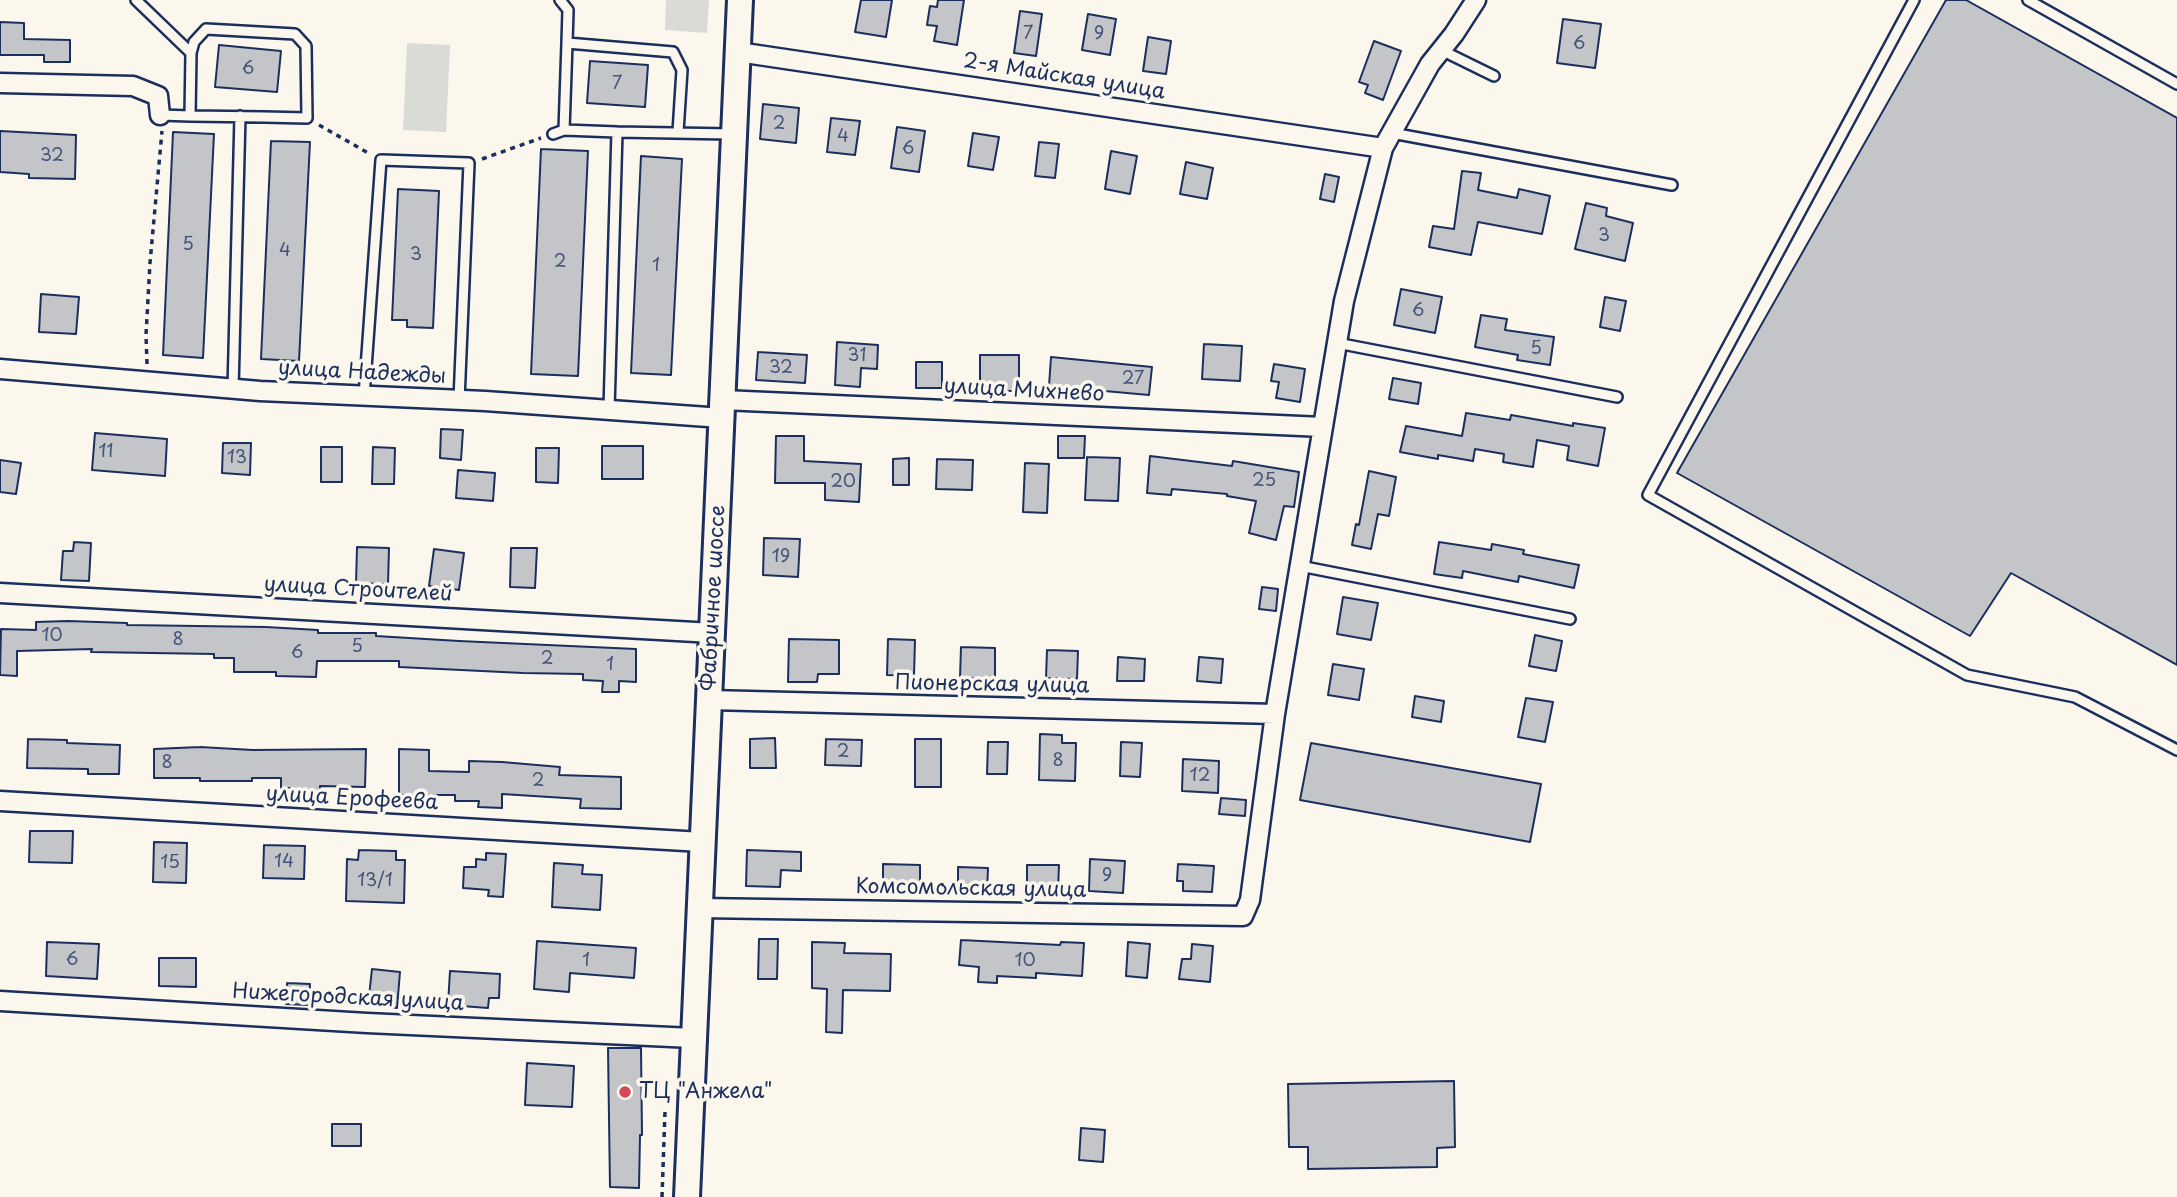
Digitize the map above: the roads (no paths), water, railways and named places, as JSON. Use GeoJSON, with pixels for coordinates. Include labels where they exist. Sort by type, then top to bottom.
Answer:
{"type":"FeatureCollection","features":[{"type":"Feature","properties":{"kind":"main road","name":"Фабричное шоссе"},"geometry":{"type":"LineString","coordinates":[[687,1197],[740,0]]}},
{"type":"Feature","properties":{"kind":"street"},"geometry":{"type":"LineString","coordinates":[[1275,714],[1344,301],[1387,141],[1430,64],[1476,0]]}},
{"type":"Feature","properties":{"kind":"street","name":"2-я Майская улица"},"geometry":{"type":"LineString","coordinates":[[738,52],[1387,141]]}},
{"type":"Feature","properties":{"kind":"street"},"geometry":{"type":"LineString","coordinates":[[0,83],[133,86],[158,96],[160,115]]}},
{"type":"Feature","properties":{"kind":"street","name":"улица Надежды"},"geometry":{"type":"LineString","coordinates":[[0,369],[364,397],[609,410],[722,409]]}},
{"type":"Feature","properties":{"kind":"street","name":"улица Михнево"},"geometry":{"type":"LineString","coordinates":[[722,409],[1323,427]]}},
{"type":"Feature","properties":{"kind":"street","name":"улица Строителей"},"geometry":{"type":"LineString","coordinates":[[0,593],[713,633]]}},
{"type":"Feature","properties":{"kind":"street","name":"Пионерская улица"},"geometry":{"type":"LineString","coordinates":[[709,700],[1275,714]]}},
{"type":"Feature","properties":{"kind":"street","name":"Комсомольская улица"},"geometry":{"type":"LineString","coordinates":[[699,908],[1243,916],[1250,900],[1275,714]]}},
{"type":"Feature","properties":{"kind":"street","name":"улица Ерофеева"},"geometry":{"type":"LineString","coordinates":[[0,801],[702,842]]}},
{"type":"Feature","properties":{"kind":"street","name":"Нижегородская улица"},"geometry":{"type":"LineString","coordinates":[[0,1001],[367,1023],[693,1038]]}},
{"type":"Feature","properties":{"kind":"lane"},"geometry":{"type":"LineString","coordinates":[[136,0],[191,52]]}},
{"type":"Feature","properties":{"kind":"lane"},"geometry":{"type":"LineString","coordinates":[[561,0],[568,10],[564,130]]}},
{"type":"Feature","properties":{"kind":"lane"},"geometry":{"type":"LineString","coordinates":[[1914,0],[1648,495],[1967,675],[2075,697],[2177,750]]}},
{"type":"Feature","properties":{"kind":"lane"},"geometry":{"type":"LineString","coordinates":[[2028,0],[2177,84]]}},
{"type":"Feature","properties":{"kind":"lane"},"geometry":{"type":"LineString","coordinates":[[160,115],[190,116],[240,116],[307,118],[306,46],[295,34],[206,29],[194,42],[191,52],[190,116]]}},
{"type":"Feature","properties":{"kind":"lane"},"geometry":{"type":"LineString","coordinates":[[567,43],[673,52],[682,71],[678,132]]}},
{"type":"Feature","properties":{"kind":"lane"},"geometry":{"type":"LineString","coordinates":[[1441,50],[1494,76]]}},
{"type":"Feature","properties":{"kind":"lane"},"geometry":{"type":"LineString","coordinates":[[233,389],[240,116]]}},
{"type":"Feature","properties":{"kind":"lane"},"geometry":{"type":"LineString","coordinates":[[553,134],[564,130],[733,135]]}},
{"type":"Feature","properties":{"kind":"lane"},"geometry":{"type":"LineString","coordinates":[[609,410],[617,132]]}},
{"type":"Feature","properties":{"kind":"lane"},"geometry":{"type":"LineString","coordinates":[[1387,141],[1672,185]]}},
{"type":"Feature","properties":{"kind":"lane"},"geometry":{"type":"LineString","coordinates":[[364,397],[381,160],[469,163],[459,401]]}},
{"type":"Feature","properties":{"kind":"lane"},"geometry":{"type":"LineString","coordinates":[[1337,343],[1617,397]]}},
{"type":"Feature","properties":{"kind":"lane"},"geometry":{"type":"LineString","coordinates":[[1300,566],[1570,619]]}},
{"type":"Feature","properties":{"kind":"place","name":"ТЦ \"Анжела\""},"geometry":{"type":"Point","coordinates":[625,1092]}}]}
